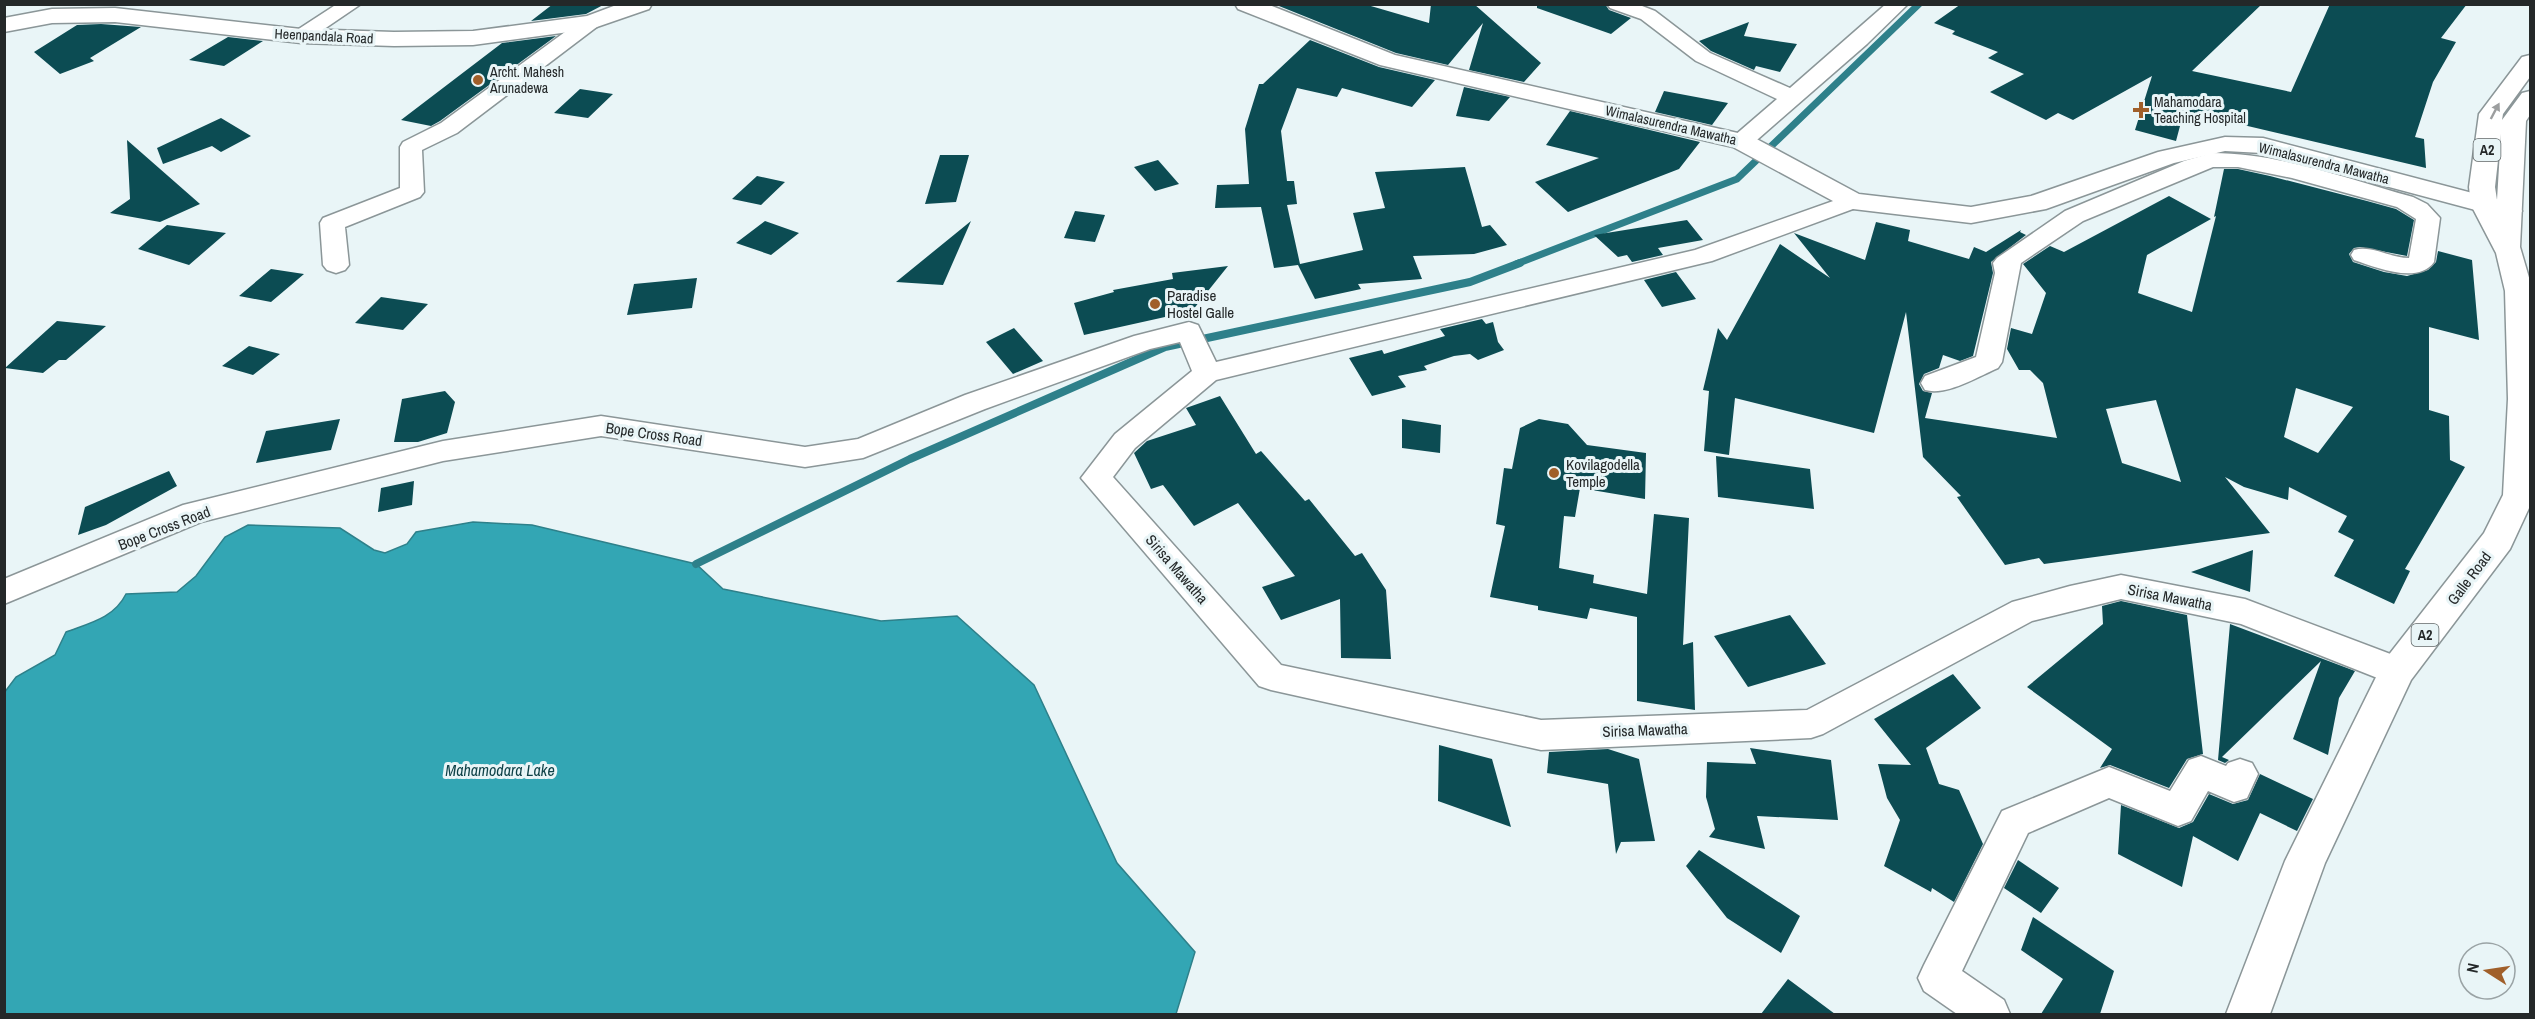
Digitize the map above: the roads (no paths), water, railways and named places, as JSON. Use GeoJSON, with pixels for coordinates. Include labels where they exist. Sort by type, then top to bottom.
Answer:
{"type":"FeatureCollection","features":[{"type":"Feature","properties":{"kind":"main road","name":"Heenpandala Road"},"geometry":{"type":"LineString","coordinates":[[4,25],[52,16],[116,15],[301,36],[394,39],[473,38],[591,22],[641,4]]}},
{"type":"Feature","properties":{"kind":"main road","name":"Wimalasurendra Mawatha"},"geometry":{"type":"LineString","coordinates":[[1246,4],[1388,60],[1745,144],[1853,201],[1971,215],[2037,203],[2167,157],[2225,144],[2263,146],[2300,165],[2497,208]]}},
{"type":"Feature","properties":{"kind":"main road","name":"Galle Road"},"geometry":{"type":"LineString","coordinates":[[2248,1014],[2305,861],[2397,671],[2498,540],[2519,495],[2523,399],[2519,291],[2497,208],[2482,187],[2491,114],[2530,62]]}},
{"type":"Feature","properties":{"kind":"main road","name":"Galle Road"},"geometry":{"type":"LineString","coordinates":[[2497,208],[2514,122],[2530,98]]}},
{"type":"Feature","properties":{"kind":"street"},"geometry":{"type":"LineString","coordinates":[[301,36],[351,4]]}},
{"type":"Feature","properties":{"kind":"street"},"geometry":{"type":"LineString","coordinates":[[1617,4],[1648,15],[1703,57],[1791,97]]}},
{"type":"Feature","properties":{"kind":"street"},"geometry":{"type":"LineString","coordinates":[[1745,144],[1791,97],[1862,41],[1898,4]]}},
{"type":"Feature","properties":{"kind":"street"},"geometry":{"type":"LineString","coordinates":[[336,265],[332,223],[412,192],[411,147],[449,128],[591,22]]}},
{"type":"Feature","properties":{"kind":"street"},"geometry":{"type":"LineString","coordinates":[[1935,383],[1988,362],[2008,273],[2006,263],[2074,216],[2192,166],[2212,160],[2300,165],[2405,202],[2419,209],[2428,218],[2421,262],[2415,266],[2400,265],[2363,255]]}},
{"type":"Feature","properties":{"kind":"street"},"geometry":{"type":"LineString","coordinates":[[1207,373],[1703,256],[1853,201]]}},
{"type":"Feature","properties":{"kind":"street","name":"Bope Cross Road"},"geometry":{"type":"LineString","coordinates":[[4,592],[194,513],[443,451],[601,426],[805,457],[863,448],[986,398],[1143,342],[1189,331],[1207,373]]}},
{"type":"Feature","properties":{"kind":"street","name":"Sirisa Mawatha"},"geometry":{"type":"LineString","coordinates":[[1207,373],[1125,441],[1096,478],[1271,676],[1541,735],[1811,724],[2023,611],[2121,587],[2245,612],[2397,671]]}},
{"type":"Feature","properties":{"kind":"street"},"geometry":{"type":"LineString","coordinates":[[1989,1014],[1938,978],[2015,822],[2109,782],[2178,810],[2201,771],[2234,787],[2240,774]]}},
{"type":"Feature","properties":{"kind":"water","name":"Mahamodara Lake"},"geometry":{"type":"Polygon","coordinates":[[[473,522],[532,525],[696,564],[723,589],[881,621],[957,616],[1034,685],[1117,863],[1195,952],[1176,1014],[5,1014],[4,693],[16,677],[55,655],[66,632],[108,614],[115,609],[126,594],[177,592],[196,576],[225,537],[248,525],[340,528],[374,550],[385,553],[407,544],[416,532],[473,522]]]}},
{"type":"Feature","properties":{"kind":"waterway"},"geometry":{"type":"LineString","coordinates":[[1516,264],[1737,179],[1919,4]]}},
{"type":"Feature","properties":{"kind":"waterway"},"geometry":{"type":"LineString","coordinates":[[696,564],[910,459],[1165,347],[1470,282],[1520,263]]}},
{"type":"Feature","properties":{"kind":"place","name":"Archt. Mahesh Arunadewa"},"geometry":{"type":"Point","coordinates":[478,80]}},
{"type":"Feature","properties":{"kind":"place","name":"Mahamodara Teaching Hospital"},"geometry":{"type":"Point","coordinates":[2141,110]}},
{"type":"Feature","properties":{"kind":"place","name":"Paradise Hostel Galle"},"geometry":{"type":"Point","coordinates":[1155,304]}},
{"type":"Feature","properties":{"kind":"place","name":"Kovilagodella Temple"},"geometry":{"type":"Point","coordinates":[1554,473]}}]}
